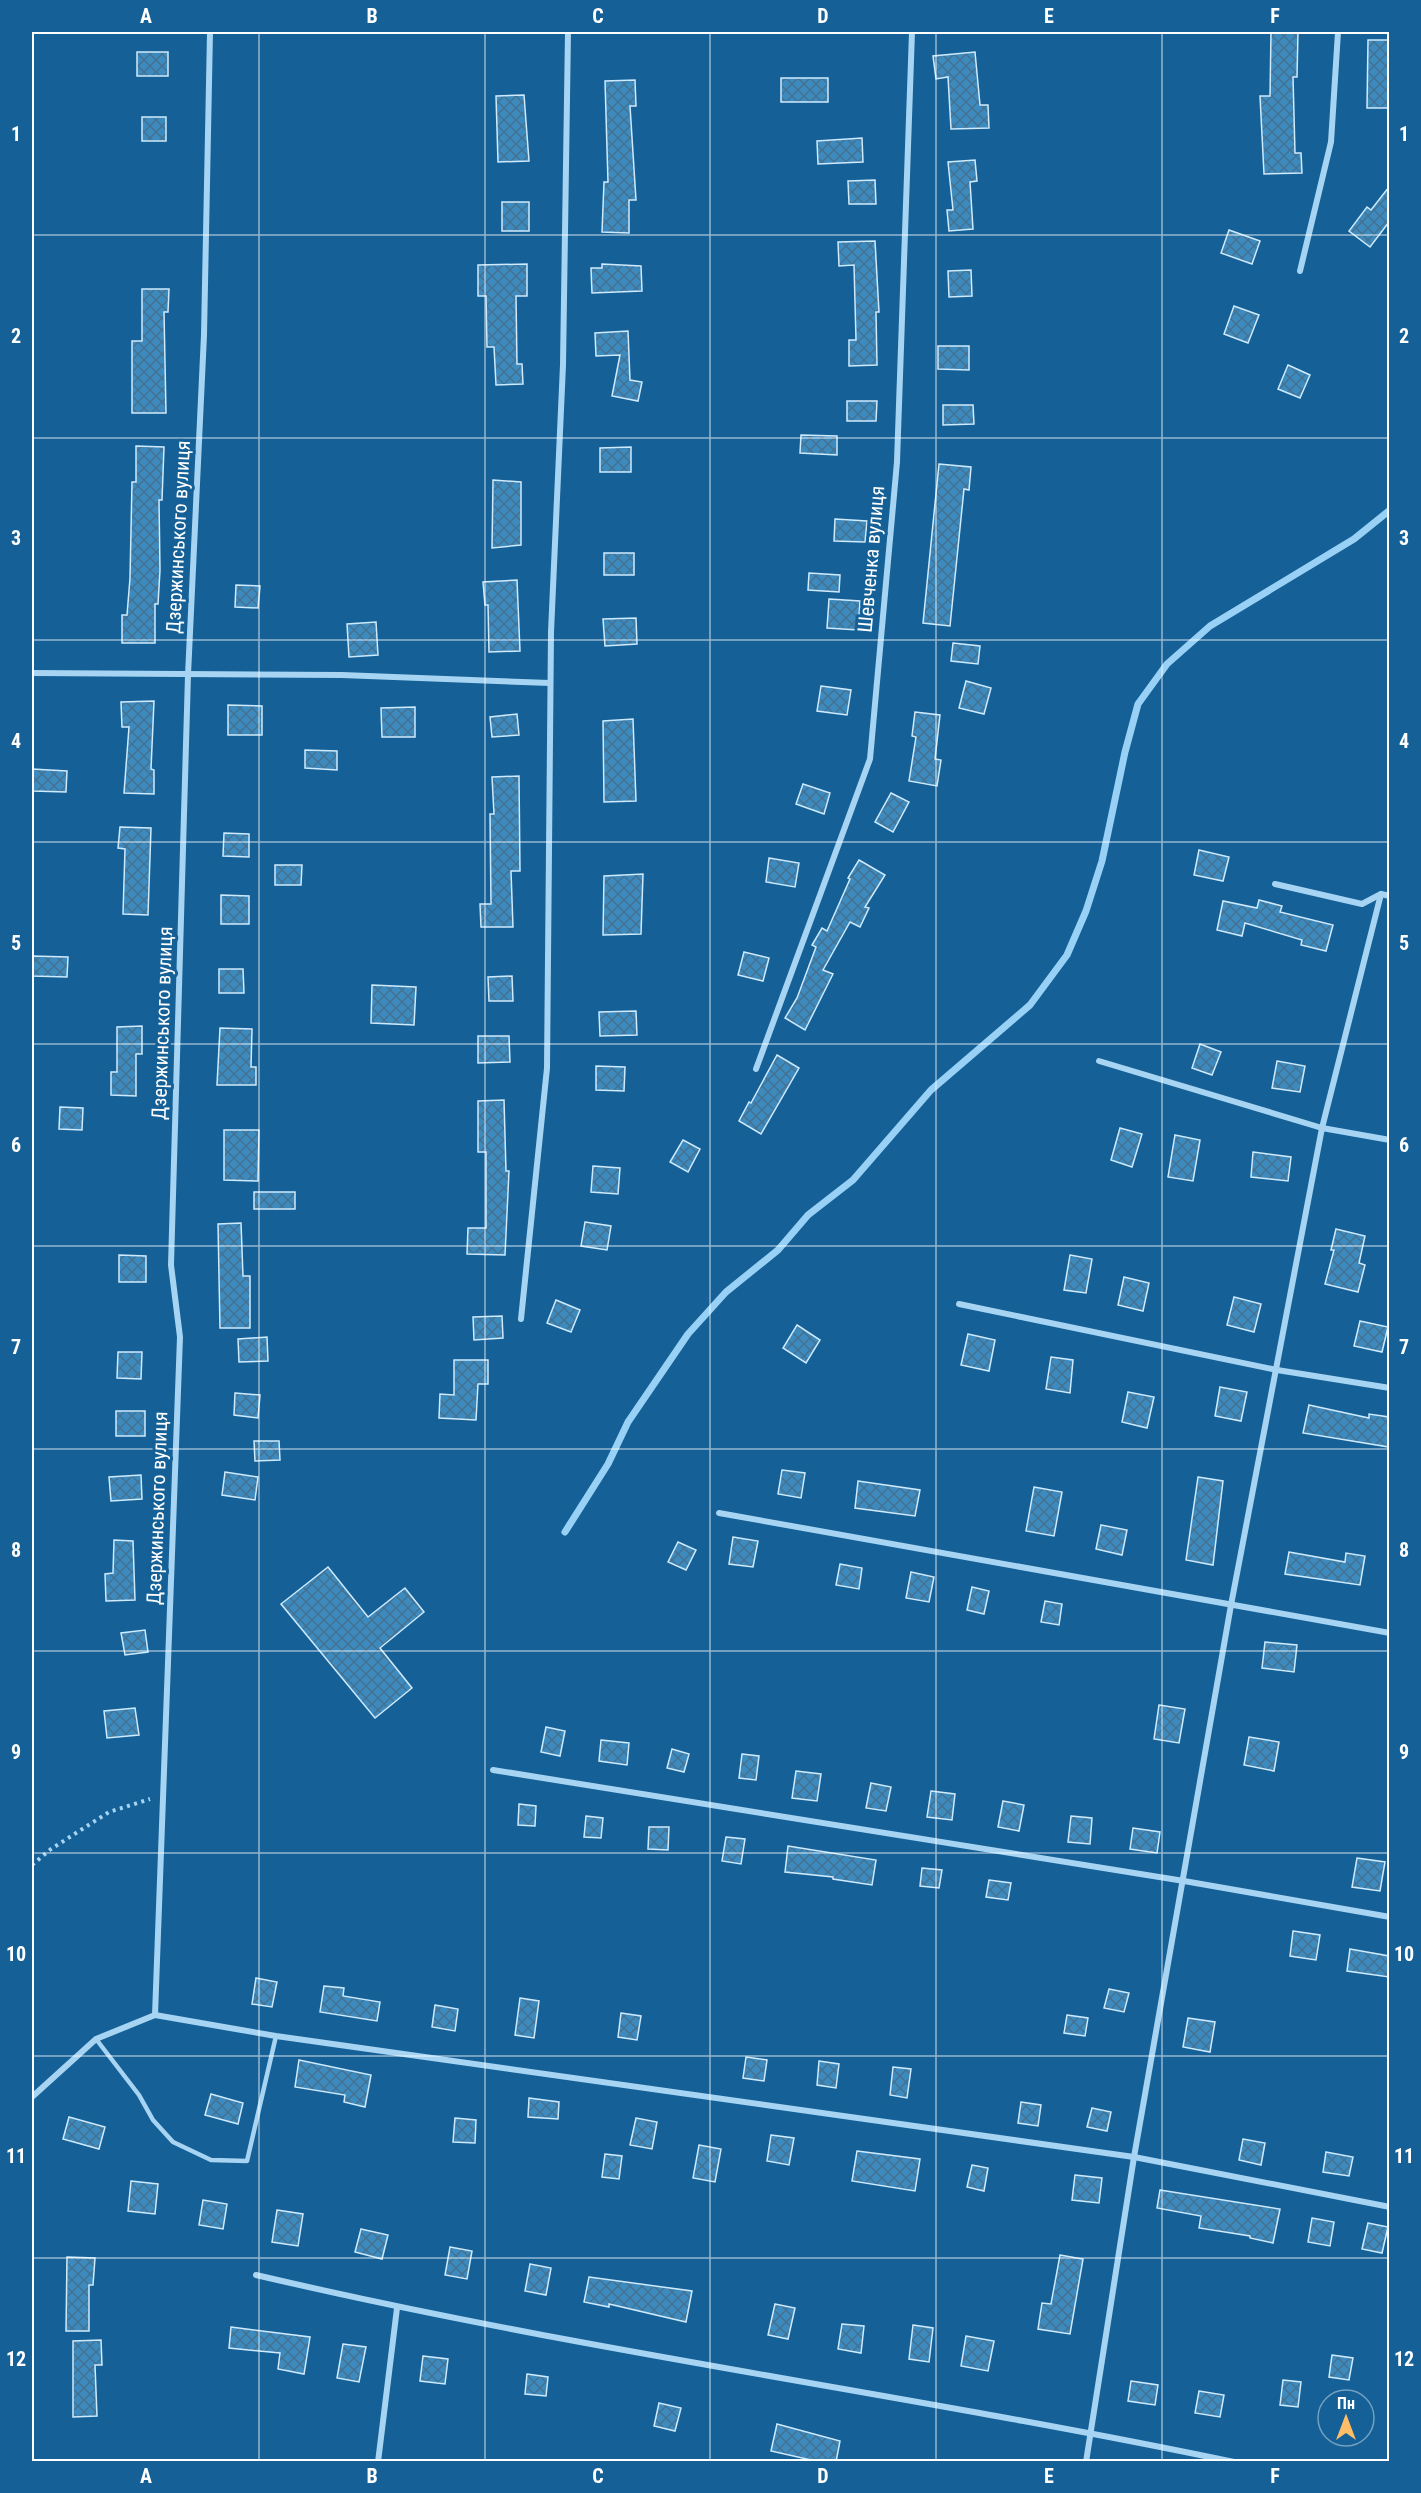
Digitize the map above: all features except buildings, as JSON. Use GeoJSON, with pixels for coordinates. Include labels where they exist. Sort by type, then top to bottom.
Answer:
{"type":"FeatureCollection","features":[{"type":"Feature","properties":{"kind":"street","name":"Дзержинського вулиця"},"geometry":{"type":"LineString","coordinates":[[155,2015],[180,1337],[171,1265],[188,675],[204,335],[210,32]]}},
{"type":"Feature","properties":{"kind":"street"},"geometry":{"type":"LineString","coordinates":[[521,1319],[547,1068],[550,683],[563,365],[568,32]]}},
{"type":"Feature","properties":{"kind":"street","name":"Шевченка вулиця"},"geometry":{"type":"LineString","coordinates":[[756,1069],[870,759],[897,462],[912,32]]}},
{"type":"Feature","properties":{"kind":"street"},"geometry":{"type":"LineString","coordinates":[[1300,271],[1331,142],[1338,32]]}},
{"type":"Feature","properties":{"kind":"street"},"geometry":{"type":"LineString","coordinates":[[32,673],[342,675],[550,683]]}},
{"type":"Feature","properties":{"kind":"street"},"geometry":{"type":"LineString","coordinates":[[1275,884],[1362,904],[1381,894],[1389,896]]}},
{"type":"Feature","properties":{"kind":"street"},"geometry":{"type":"LineString","coordinates":[[1086,2462],[1134,2157],[1231,1605],[1322,1128],[1381,894]]}},
{"type":"Feature","properties":{"kind":"street"},"geometry":{"type":"LineString","coordinates":[[1099,1061],[1322,1128],[1389,1140]]}},
{"type":"Feature","properties":{"kind":"street"},"geometry":{"type":"LineString","coordinates":[[959,1304],[1277,1370],[1389,1388]]}},
{"type":"Feature","properties":{"kind":"street"},"geometry":{"type":"LineString","coordinates":[[719,1513],[1389,1633]]}},
{"type":"Feature","properties":{"kind":"street"},"geometry":{"type":"LineString","coordinates":[[493,1770],[1184,1881],[1389,1917]]}},
{"type":"Feature","properties":{"kind":"street"},"geometry":{"type":"LineString","coordinates":[[32,2097],[96,2039],[155,2015],[276,2036],[1134,2157],[1389,2207]]}},
{"type":"Feature","properties":{"kind":"street"},"geometry":{"type":"LineString","coordinates":[[256,2275],[397,2308],[1092,2432],[1234,2462]]}},
{"type":"Feature","properties":{"kind":"street"},"geometry":{"type":"LineString","coordinates":[[378,2462],[397,2308]]}},
{"type":"Feature","properties":{"kind":"lane"},"geometry":{"type":"LineString","coordinates":[[96,2039],[140,2095],[153,2120],[173,2142],[211,2160],[247,2161],[276,2036]]}},
{"type":"Feature","properties":{"kind":"path"},"geometry":{"type":"LineString","coordinates":[[32,1865],[51,1849],[110,1812],[163,1795]]}},
{"type":"Feature","properties":{"kind":"waterway"},"geometry":{"type":"LineString","coordinates":[[565,1532],[608,1464],[628,1422],[688,1334],[726,1292],[778,1250],[808,1215],[853,1180],[931,1090],[1030,1005],[1067,955],[1086,911],[1102,861],[1125,752],[1138,704],[1167,664],[1210,626],[1354,539],[1390,510]]}}]}
